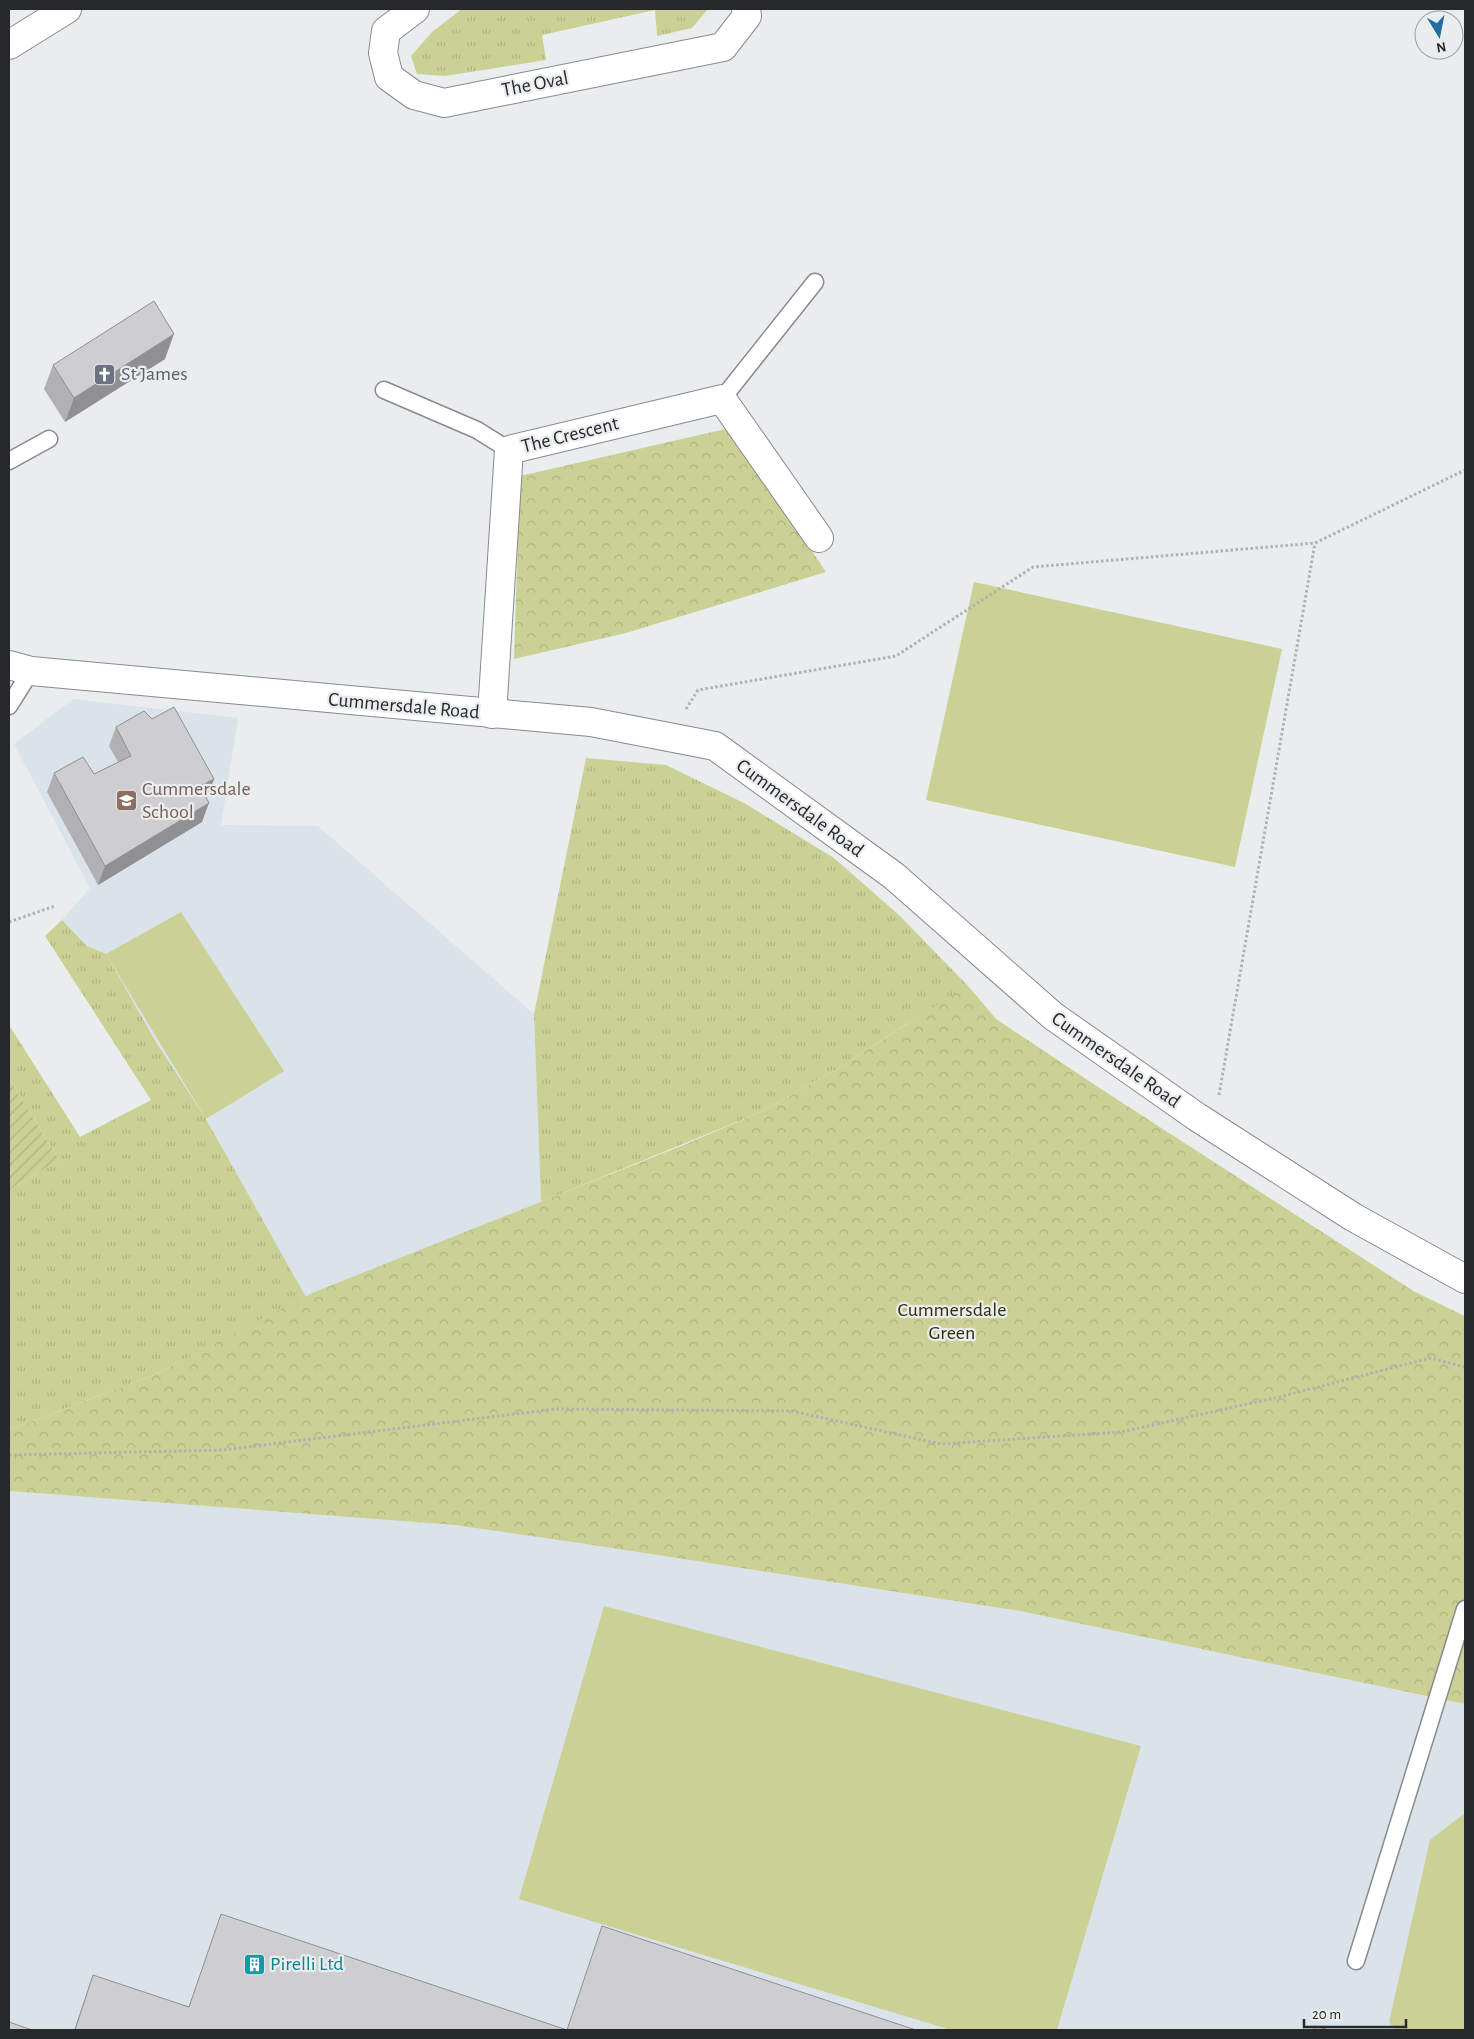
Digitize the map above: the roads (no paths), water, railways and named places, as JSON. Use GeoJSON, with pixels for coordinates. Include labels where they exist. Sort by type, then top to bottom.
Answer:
{"type":"FeatureCollection","features":[{"type":"Feature","properties":{"kind":"street"},"geometry":{"type":"LineString","coordinates":[[9,45],[67,9]]}},
{"type":"Feature","properties":{"kind":"street","name":"The Oval"},"geometry":{"type":"LineString","coordinates":[[415,9],[386,30],[383,53],[389,76],[414,95],[444,103],[723,47],[747,16],[746,9]]}},
{"type":"Feature","properties":{"kind":"street"},"geometry":{"type":"LineString","coordinates":[[722,399],[819,538]]}},
{"type":"Feature","properties":{"kind":"street","name":"The Crescent"},"geometry":{"type":"LineString","coordinates":[[492,714],[509,450],[722,399]]}},
{"type":"Feature","properties":{"kind":"street","name":"Cummersdale Road"},"geometry":{"type":"LineString","coordinates":[[20,668],[591,722],[715,746],[894,876],[1053,1016],[1214,1127],[1353,1216],[1465,1279]]}},
{"type":"Feature","properties":{"kind":"lane"},"geometry":{"type":"LineString","coordinates":[[722,399],[815,282]]}},
{"type":"Feature","properties":{"kind":"lane"},"geometry":{"type":"LineString","coordinates":[[384,390],[477,430],[509,450]]}},
{"type":"Feature","properties":{"kind":"lane"},"geometry":{"type":"LineString","coordinates":[[9,461],[49,439]]}},
{"type":"Feature","properties":{"kind":"lane"},"geometry":{"type":"LineString","coordinates":[[9,706],[20,668]]}},
{"type":"Feature","properties":{"kind":"lane"},"geometry":{"type":"LineString","coordinates":[[1356,1961],[1465,1609]]}},
{"type":"Feature","properties":{"kind":"place","name":"St James"},"geometry":{"type":"Point","coordinates":[105,374]}},
{"type":"Feature","properties":{"kind":"place","name":"Cummersdale School"},"geometry":{"type":"Point","coordinates":[126,801]}},
{"type":"Feature","properties":{"kind":"place","name":"Pirelli Ltd"},"geometry":{"type":"Point","coordinates":[254,1964]}},
{"type":"Feature","properties":{"kind":"park label","name":"Cummersdale Green"},"geometry":{"type":"Point","coordinates":[952,1322]}}]}
